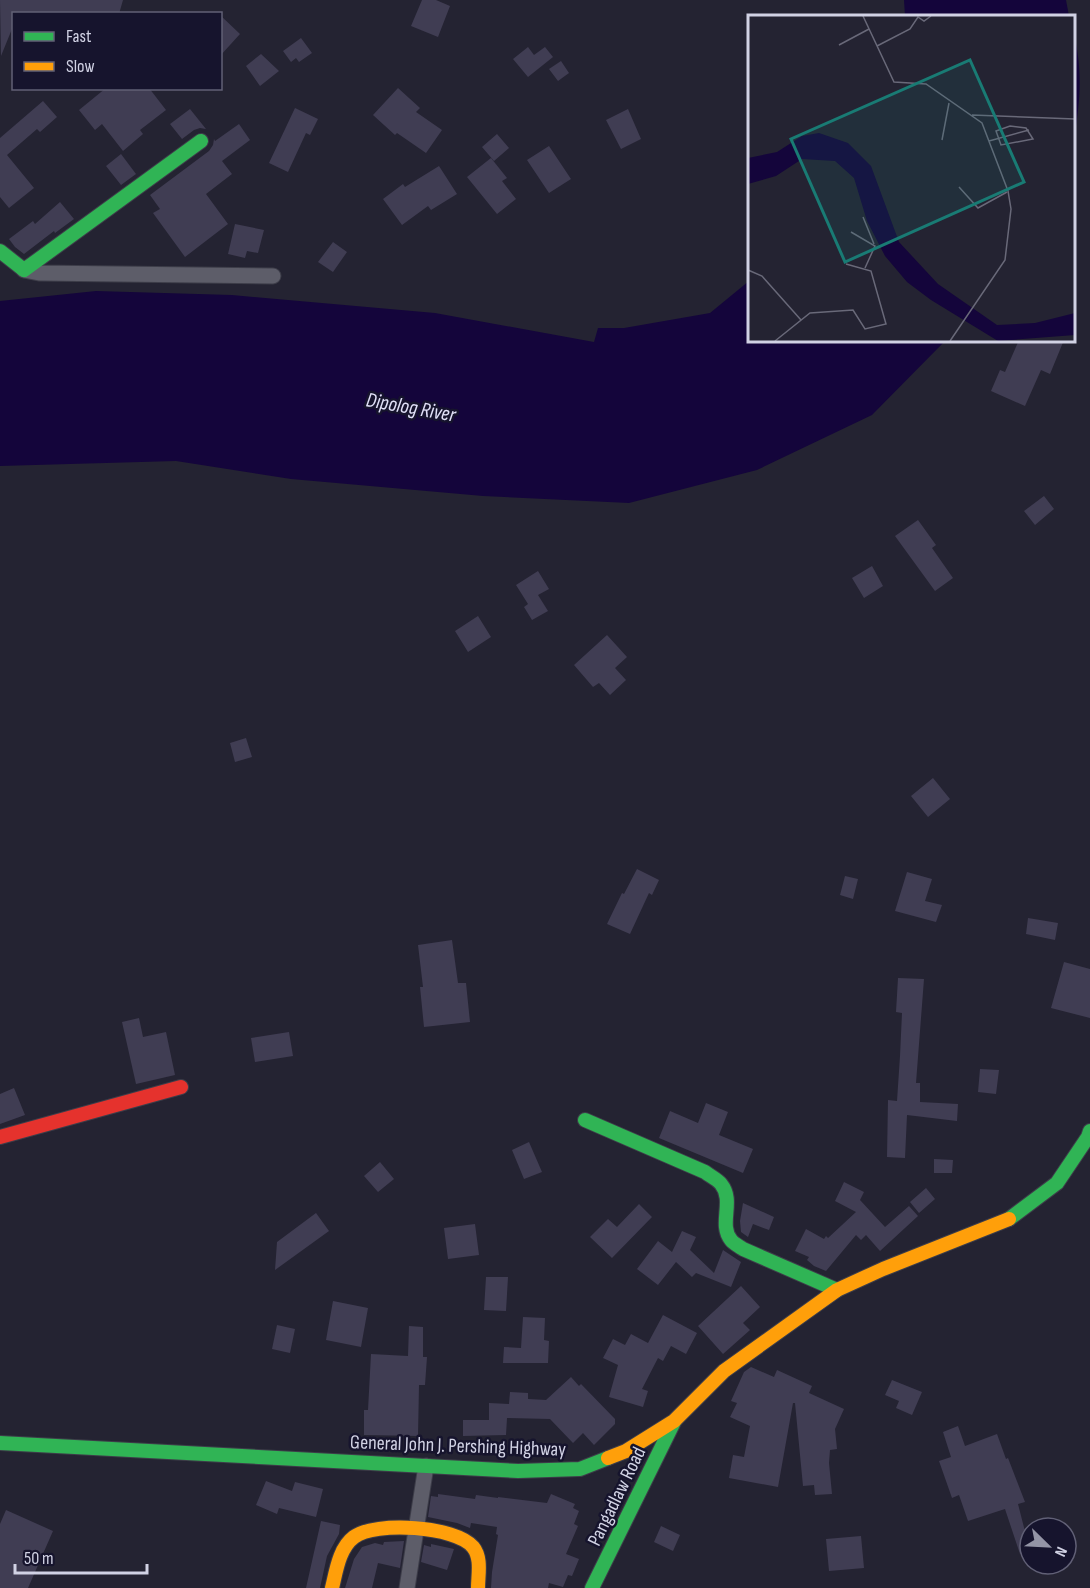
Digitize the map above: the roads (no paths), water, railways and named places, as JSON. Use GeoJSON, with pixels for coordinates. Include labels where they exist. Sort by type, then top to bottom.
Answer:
{"type":"FeatureCollection","features":[{"type":"Feature","properties":{"kind":"main road"},"geometry":{"type":"LineString","coordinates":[[0,251],[24,270],[201,141]]}},
{"type":"Feature","properties":{"kind":"main road"},"geometry":{"type":"LineString","coordinates":[[0,1137],[181,1087]]}},
{"type":"Feature","properties":{"kind":"main road"},"geometry":{"type":"LineString","coordinates":[[585,1120],[705,1172],[721,1183],[728,1195],[729,1211],[726,1229],[730,1239],[743,1249],[837,1290]]}},
{"type":"Feature","properties":{"kind":"main road","name":"General John J. Pershing Highway"},"geometry":{"type":"LineString","coordinates":[[0,1443],[518,1471],[580,1469],[626,1450],[674,1421],[724,1371],[837,1290],[883,1269],[1008,1220],[1058,1183],[1090,1131]]}},
{"type":"Feature","properties":{"kind":"main road","name":"Pangadlaw Road"},"geometry":{"type":"LineString","coordinates":[[592,1588],[674,1421]]}},
{"type":"Feature","properties":{"kind":"main road"},"geometry":{"type":"LineString","coordinates":[[332,1588],[343,1553],[353,1537],[368,1530],[416,1530],[447,1533],[463,1539],[476,1549],[479,1566],[477,1588]]}},
{"type":"Feature","properties":{"kind":"street"},"geometry":{"type":"LineString","coordinates":[[24,270],[39,273],[273,276]]}},
{"type":"Feature","properties":{"kind":"street"},"geometry":{"type":"LineString","coordinates":[[407,1588],[426,1466]]}},
{"type":"Feature","properties":{"kind":"water"},"geometry":{"type":"Polygon","coordinates":[[[904,0],[1066,0],[1069,15],[905,15],[904,0]]]}},
{"type":"Feature","properties":{"kind":"water"},"geometry":{"type":"Polygon","coordinates":[[[1075,40],[1079,62],[1078,112],[1075,133],[1075,40]]]}},
{"type":"Feature","properties":{"kind":"water","name":"Dipolog River"},"geometry":{"type":"Polygon","coordinates":[[[748,282],[748,342],[944,342],[872,415],[757,470],[629,503],[483,496],[291,479],[176,461],[0,466],[0,301],[96,291],[232,295],[435,313],[594,342],[598,328],[624,328],[710,313],[748,282]]]}}]}
